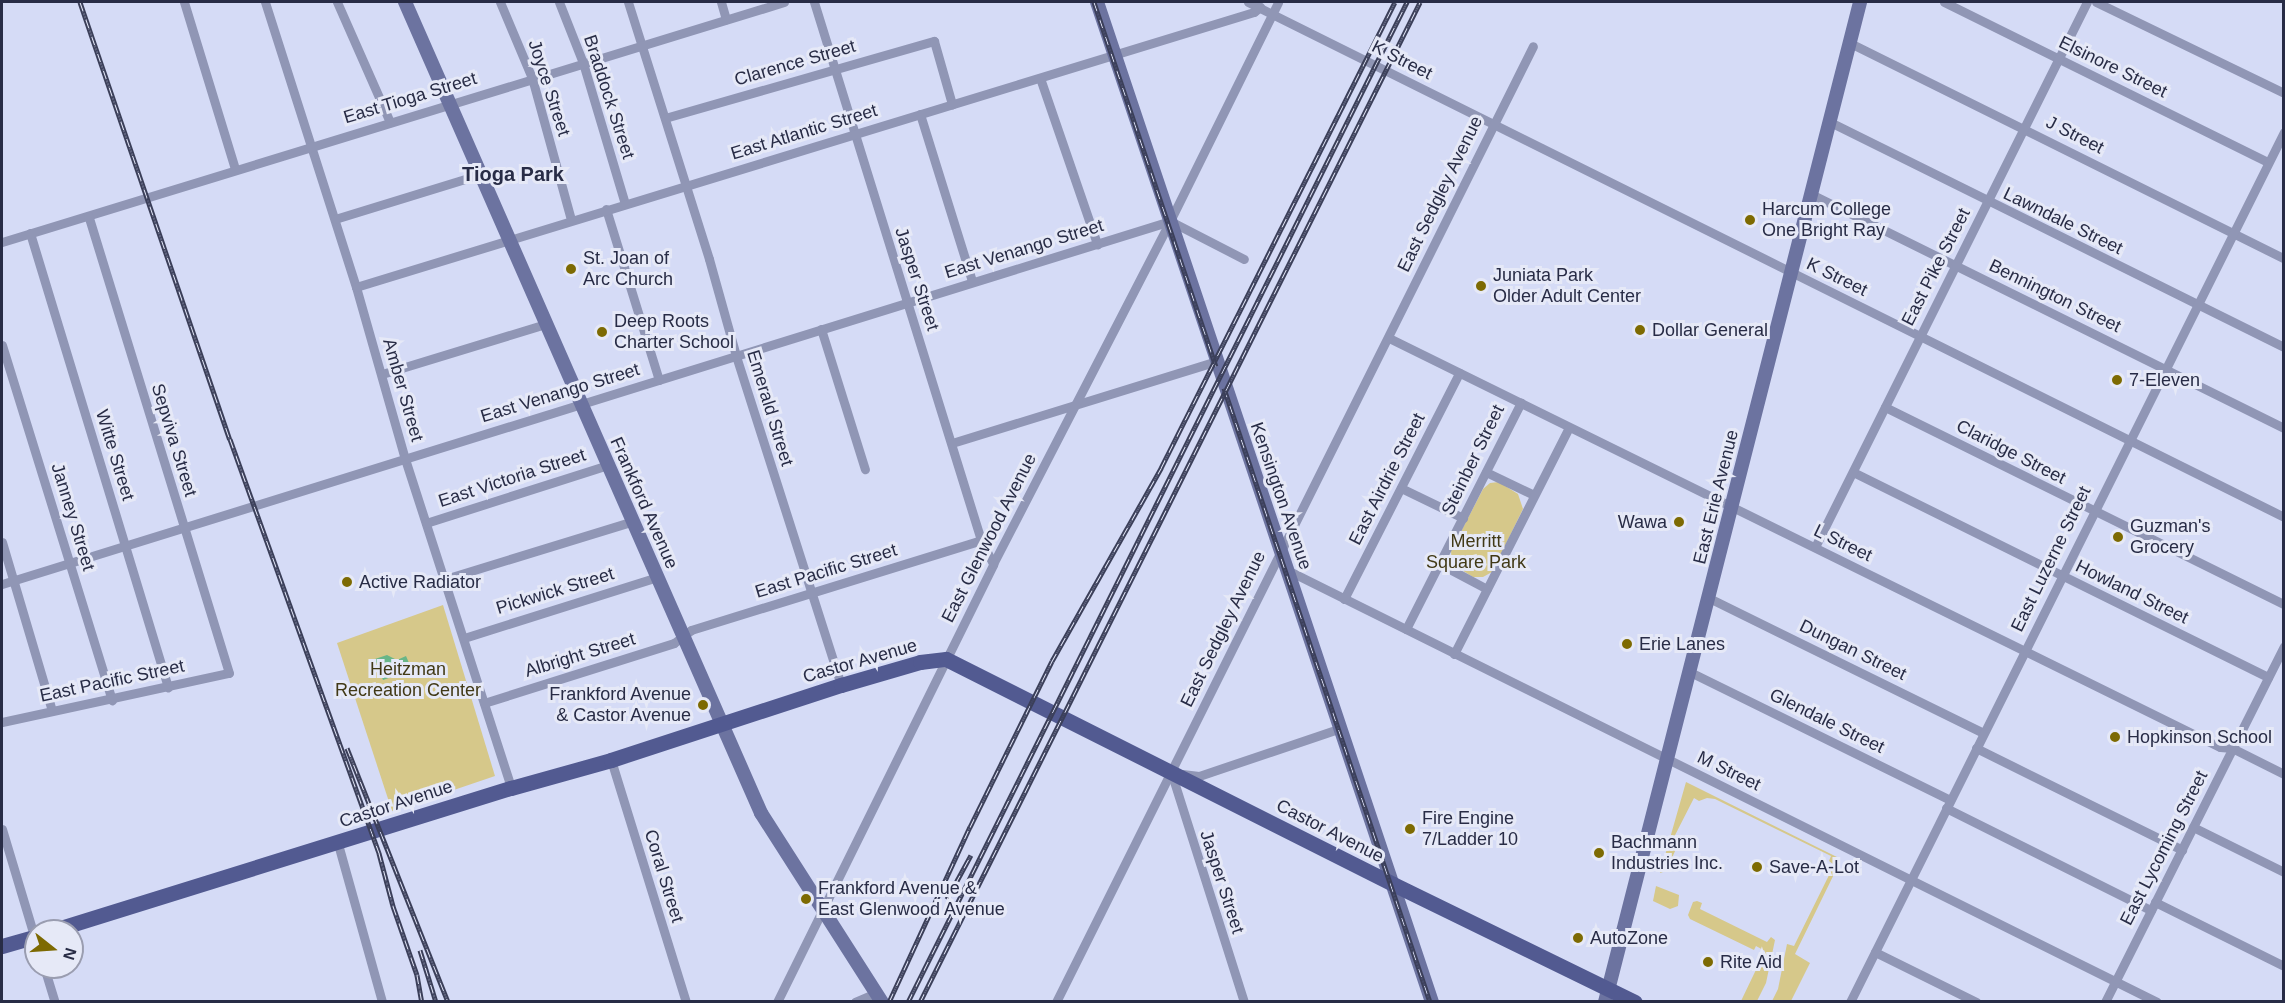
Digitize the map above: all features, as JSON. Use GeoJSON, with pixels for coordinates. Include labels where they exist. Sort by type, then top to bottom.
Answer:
{"type":"FeatureCollection","features":[{"type":"Feature","properties":{"kind":"main road","name":"Frankford Avenue"},"geometry":{"type":"LineString","coordinates":[[405,2],[682,634],[720,726],[761,813],[879,997]]}},
{"type":"Feature","properties":{"kind":"main road","name":"Kensington Avenue"},"geometry":{"type":"LineString","coordinates":[[1097,2],[1432,1002]]}},
{"type":"Feature","properties":{"kind":"main road","name":"East Erie Avenue"},"geometry":{"type":"LineString","coordinates":[[1607,995],[1860,2]]}},
{"type":"Feature","properties":{"kind":"main road","name":"Castor Avenue"},"geometry":{"type":"LineString","coordinates":[[84,921],[338,844],[511,788],[720,726],[841,685],[920,662],[946,659],[1393,884],[1607,995],[1635,1002]]}},
{"type":"Feature","properties":{"kind":"main road"},"geometry":{"type":"LineString","coordinates":[[2,946],[24,941]]}},
{"type":"Feature","properties":{"kind":"street"},"geometry":{"type":"LineString","coordinates":[[184,2],[235,169]]}},
{"type":"Feature","properties":{"kind":"street","name":"Amber Street"},"geometry":{"type":"LineString","coordinates":[[265,2],[356,286],[405,459],[511,788]]}},
{"type":"Feature","properties":{"kind":"street"},"geometry":{"type":"LineString","coordinates":[[337,2],[390,122]]}},
{"type":"Feature","properties":{"kind":"street","name":"Joyce Street"},"geometry":{"type":"LineString","coordinates":[[500,2],[532,78],[571,220]]}},
{"type":"Feature","properties":{"kind":"street","name":"Braddock Street"},"geometry":{"type":"LineString","coordinates":[[559,2],[583,63],[626,204]]}},
{"type":"Feature","properties":{"kind":"street","name":"Emerald Street"},"geometry":{"type":"LineString","coordinates":[[628,2],[736,356],[841,685]]}},
{"type":"Feature","properties":{"kind":"street"},"geometry":{"type":"LineString","coordinates":[[721,2],[726,19]]}},
{"type":"Feature","properties":{"kind":"street","name":"East Tioga Street"},"geometry":{"type":"LineString","coordinates":[[2,243],[235,169],[783,2]]}},
{"type":"Feature","properties":{"kind":"street","name":"Jasper Street"},"geometry":{"type":"LineString","coordinates":[[814,2],[981,540],[993,564]]}},
{"type":"Feature","properties":{"kind":"street","name":"K Street"},"geometry":{"type":"LineString","coordinates":[[1248,2],[2283,517]]}},
{"type":"Feature","properties":{"kind":"street"},"geometry":{"type":"LineString","coordinates":[[1244,259],[1170,221],[1278,2]]}},
{"type":"Feature","properties":{"kind":"street","name":"Elsinore Street"},"geometry":{"type":"LineString","coordinates":[[1944,2],[2268,162]]}},
{"type":"Feature","properties":{"kind":"street","name":"East Pike Street"},"geometry":{"type":"LineString","coordinates":[[1815,547],[2087,2]]}},
{"type":"Feature","properties":{"kind":"street"},"geometry":{"type":"LineString","coordinates":[[2096,2],[2283,93]]}},
{"type":"Feature","properties":{"kind":"street","name":"East Atlantic Street"},"geometry":{"type":"LineString","coordinates":[[356,286],[1040,78],[1254,12],[1260,8]]}},
{"type":"Feature","properties":{"kind":"street","name":"Clarence Street"},"geometry":{"type":"LineString","coordinates":[[665,118],[934,41],[952,104]]}},
{"type":"Feature","properties":{"kind":"street","name":"J Street"},"geometry":{"type":"LineString","coordinates":[[1850,43],[2283,258]]}},
{"type":"Feature","properties":{"kind":"street","name":"East Sedgley Avenue"},"geometry":{"type":"LineString","coordinates":[[1056,1002],[1533,46]]}},
{"type":"Feature","properties":{"kind":"street"},"geometry":{"type":"LineString","coordinates":[[1040,78],[1096,244]]}},
{"type":"Feature","properties":{"kind":"street"},"geometry":{"type":"LineString","coordinates":[[920,114],[972,281]]}},
{"type":"Feature","properties":{"kind":"street","name":"Lawndale Street"},"geometry":{"type":"LineString","coordinates":[[1830,122],[2283,348]]}},
{"type":"Feature","properties":{"kind":"street","name":"East Luzerne Street"},"geometry":{"type":"LineString","coordinates":[[1850,1002],[2283,132]]}},
{"type":"Feature","properties":{"kind":"street"},"geometry":{"type":"LineString","coordinates":[[335,219],[481,174]]}},
{"type":"Feature","properties":{"kind":"street","name":"Bennington Street"},"geometry":{"type":"LineString","coordinates":[[1811,194],[2283,428]]}},
{"type":"Feature","properties":{"kind":"street"},"geometry":{"type":"LineString","coordinates":[[606,209],[659,380]]}},
{"type":"Feature","properties":{"kind":"street","name":"Sepviva Street"},"geometry":{"type":"LineString","coordinates":[[88,216],[229,673]]}},
{"type":"Feature","properties":{"kind":"street","name":"East Venango Street"},"geometry":{"type":"LineString","coordinates":[[2,584],[1170,221]]}},
{"type":"Feature","properties":{"kind":"street","name":"East Glenwood Avenue"},"geometry":{"type":"LineString","coordinates":[[777,1002],[993,564],[1170,221]]}},
{"type":"Feature","properties":{"kind":"street","name":"Witte Street"},"geometry":{"type":"LineString","coordinates":[[30,233],[168,687]]}},
{"type":"Feature","properties":{"kind":"street"},"geometry":{"type":"LineString","coordinates":[[382,374],[546,324]]}},
{"type":"Feature","properties":{"kind":"street"},"geometry":{"type":"LineString","coordinates":[[821,329],[865,469]]}},
{"type":"Feature","properties":{"kind":"street","name":"L Street"},"geometry":{"type":"LineString","coordinates":[[1389,338],[2220,747],[2232,748],[2283,774]]}},
{"type":"Feature","properties":{"kind":"street","name":"Janney Street"},"geometry":{"type":"LineString","coordinates":[[2,345],[112,700]]}},
{"type":"Feature","properties":{"kind":"street"},"geometry":{"type":"LineString","coordinates":[[952,443],[1217,361]]}},
{"type":"Feature","properties":{"kind":"street","name":"East Airdrie Street"},"geometry":{"type":"LineString","coordinates":[[1344,599],[1459,373]]}},
{"type":"Feature","properties":{"kind":"street","name":"Steinber Street"},"geometry":{"type":"LineString","coordinates":[[1406,629],[1521,402]]}},
{"type":"Feature","properties":{"kind":"street","name":"Claridge Street"},"geometry":{"type":"LineString","coordinates":[[1885,407],[2093,512],[2283,604]]}},
{"type":"Feature","properties":{"kind":"street"},"geometry":{"type":"LineString","coordinates":[[1454,654],[1569,427]]}},
{"type":"Feature","properties":{"kind":"street","name":"East Victoria Street"},"geometry":{"type":"LineString","coordinates":[[426,523],[608,465]]}},
{"type":"Feature","properties":{"kind":"street"},"geometry":{"type":"LineString","coordinates":[[1486,472],[1534,495]]}},
{"type":"Feature","properties":{"kind":"street","name":"Howland Street"},"geometry":{"type":"LineString","coordinates":[[1853,472],[2268,677]]}},
{"type":"Feature","properties":{"kind":"street"},"geometry":{"type":"LineString","coordinates":[[1401,488],[1463,518]]}},
{"type":"Feature","properties":{"kind":"street"},"geometry":{"type":"LineString","coordinates":[[445,579],[633,522]]}},
{"type":"Feature","properties":{"kind":"street","name":"East Pacific Street"},"geometry":{"type":"LineString","coordinates":[[682,634],[981,540]]}},
{"type":"Feature","properties":{"kind":"street"},"geometry":{"type":"LineString","coordinates":[[2,542],[52,711]]}},
{"type":"Feature","properties":{"kind":"street"},"geometry":{"type":"LineString","coordinates":[[1440,564],[1487,589]]}},
{"type":"Feature","properties":{"kind":"street","name":"M Street"},"geometry":{"type":"LineString","coordinates":[[1287,570],[2157,1002]]}},
{"type":"Feature","properties":{"kind":"street","name":"Pickwick Street"},"geometry":{"type":"LineString","coordinates":[[464,638],[657,577]]}},
{"type":"Feature","properties":{"kind":"street","name":"Dungan Street"},"geometry":{"type":"LineString","coordinates":[[1708,598],[1983,733]]}},
{"type":"Feature","properties":{"kind":"street","name":"Albright Street"},"geometry":{"type":"LineString","coordinates":[[484,703],[674,643],[682,634]]}},
{"type":"Feature","properties":{"kind":"street","name":"East Lycoming Street"},"geometry":{"type":"LineString","coordinates":[[2105,1002],[2283,646]]}},
{"type":"Feature","properties":{"kind":"street","name":"Glendale Street"},"geometry":{"type":"LineString","coordinates":[[1689,672],[2153,906],[2283,966]]}},
{"type":"Feature","properties":{"kind":"street","name":"East Pacific Street"},"geometry":{"type":"LineString","coordinates":[[2,722],[229,673]]}},
{"type":"Feature","properties":{"kind":"street"},"geometry":{"type":"LineString","coordinates":[[1171,772],[1199,776],[1341,729]]}},
{"type":"Feature","properties":{"kind":"street"},"geometry":{"type":"LineString","coordinates":[[1976,748],[2182,850]]}},
{"type":"Feature","properties":{"kind":"street","name":"Coral Street"},"geometry":{"type":"LineString","coordinates":[[610,760],[686,1002]]}},
{"type":"Feature","properties":{"kind":"street","name":"Jasper Street"},"geometry":{"type":"LineString","coordinates":[[1171,772],[1244,1002]]}},
{"type":"Feature","properties":{"kind":"street"},"geometry":{"type":"LineString","coordinates":[[2193,827],[2283,872]]}},
{"type":"Feature","properties":{"kind":"street"},"geometry":{"type":"LineString","coordinates":[[2,829],[29,919]]}},
{"type":"Feature","properties":{"kind":"street"},"geometry":{"type":"LineString","coordinates":[[338,844],[382,1002]]}},
{"type":"Feature","properties":{"kind":"street"},"geometry":{"type":"LineString","coordinates":[[1875,952],[1976,1002]]}},
{"type":"Feature","properties":{"kind":"street"},"geometry":{"type":"LineString","coordinates":[[48,979],[55,1002]]}},
{"type":"Feature","properties":{"kind":"street"},"geometry":{"type":"LineString","coordinates":[[855,1002],[879,997]]}},
{"type":"Feature","properties":{"kind":"green space","name":"Merritt Square Park"},"geometry":{"type":"Polygon","coordinates":[[[1499,482],[1518,494],[1523,509],[1492,572],[1483,577],[1473,577],[1452,564],[1451,551],[1483,489],[1490,483],[1499,482]]]}},
{"type":"Feature","properties":{"kind":"green space","name":"Heitzman Recreation Center"},"geometry":{"type":"Polygon","coordinates":[[[443,605],[495,776],[392,811],[337,643],[443,605]]]}},
{"type":"Feature","properties":{"kind":"green space"},"geometry":{"type":"Polygon","coordinates":[[[1686,782],[1839,858],[1837,861],[1839,864],[1795,954],[1810,963],[1791,1001],[1772,1001],[1778,989],[1787,944],[1794,946],[1834,865],[1829,861],[1831,856],[1715,799],[1707,798],[1699,801],[1694,798],[1670,845],[1676,849],[1666,871],[1660,873],[1686,782]]]}},
{"type":"Feature","properties":{"kind":"green space"},"geometry":{"type":"Polygon","coordinates":[[[1656,886],[1679,895],[1678,906],[1670,909],[1653,901],[1656,886]]]}},
{"type":"Feature","properties":{"kind":"green space"},"geometry":{"type":"Polygon","coordinates":[[[1693,902],[1702,903],[1700,909],[1767,942],[1771,937],[1775,940],[1766,983],[1757,1001],[1741,1001],[1765,951],[1756,946],[1754,950],[1690,919],[1688,915],[1693,902]]]}},
{"type":"Feature","properties":{"kind":"shaded area"},"geometry":{"type":"Polygon","coordinates":[[[387,655],[397,660],[406,656],[412,670],[383,680],[375,659],[387,655]]]}},
{"type":"Feature","properties":{"kind":"railway"},"geometry":{"type":"LineString","coordinates":[[80,2],[230,439],[379,853],[393,906],[417,975],[422,1002]]}},
{"type":"Feature","properties":{"kind":"railway"},"geometry":{"type":"LineString","coordinates":[[1094,2],[1216,366]]}},
{"type":"Feature","properties":{"kind":"railway"},"geometry":{"type":"LineString","coordinates":[[889,1002],[970,827],[1052,661],[1161,468],[1395,2]]}},
{"type":"Feature","properties":{"kind":"railway"},"geometry":{"type":"LineString","coordinates":[[908,1002],[1407,2]]}},
{"type":"Feature","properties":{"kind":"railway"},"geometry":{"type":"LineString","coordinates":[[920,1002],[1420,2]]}},
{"type":"Feature","properties":{"kind":"railway"},"geometry":{"type":"LineString","coordinates":[[1224,388],[1430,1002]]}},
{"type":"Feature","properties":{"kind":"railway"},"geometry":{"type":"LineString","coordinates":[[347,748],[448,1002]]}},
{"type":"Feature","properties":{"kind":"railway"},"geometry":{"type":"LineString","coordinates":[[947,899],[971,855]]}},
{"type":"Feature","properties":{"kind":"railway"},"geometry":{"type":"LineString","coordinates":[[420,950],[436,1002]]}},
{"type":"Feature","properties":{"kind":"place","name":"Harcum College One Bright Ray"},"geometry":{"type":"Point","coordinates":[1750,220]}},
{"type":"Feature","properties":{"kind":"place","name":"St. Joan of Arc Church"},"geometry":{"type":"Point","coordinates":[571,269]}},
{"type":"Feature","properties":{"kind":"place","name":"Juniata Park Older Adult Center"},"geometry":{"type":"Point","coordinates":[1481,286]}},
{"type":"Feature","properties":{"kind":"place","name":"Dollar General"},"geometry":{"type":"Point","coordinates":[1640,330]}},
{"type":"Feature","properties":{"kind":"place","name":"Deep Roots Charter School"},"geometry":{"type":"Point","coordinates":[602,332]}},
{"type":"Feature","properties":{"kind":"place","name":"7-Eleven"},"geometry":{"type":"Point","coordinates":[2117,380]}},
{"type":"Feature","properties":{"kind":"place","name":"Wawa"},"geometry":{"type":"Point","coordinates":[1679,522]}},
{"type":"Feature","properties":{"kind":"place","name":"Guzman's Grocery"},"geometry":{"type":"Point","coordinates":[2118,537]}},
{"type":"Feature","properties":{"kind":"place","name":"Active Radiator"},"geometry":{"type":"Point","coordinates":[347,582]}},
{"type":"Feature","properties":{"kind":"place","name":"Erie Lanes"},"geometry":{"type":"Point","coordinates":[1627,644]}},
{"type":"Feature","properties":{"kind":"place","name":"Frankford Avenue & Castor Avenue"},"geometry":{"type":"Point","coordinates":[703,705]}},
{"type":"Feature","properties":{"kind":"place","name":"Hopkinson School"},"geometry":{"type":"Point","coordinates":[2115,737]}},
{"type":"Feature","properties":{"kind":"place","name":"Fire Engine 7/Ladder 10"},"geometry":{"type":"Point","coordinates":[1410,829]}},
{"type":"Feature","properties":{"kind":"place","name":"Bachmann Industries Inc."},"geometry":{"type":"Point","coordinates":[1599,853]}},
{"type":"Feature","properties":{"kind":"place","name":"Save-A-Lot"},"geometry":{"type":"Point","coordinates":[1757,867]}},
{"type":"Feature","properties":{"kind":"place","name":"Frankford Avenue & East Glenwood Avenue"},"geometry":{"type":"Point","coordinates":[806,899]}},
{"type":"Feature","properties":{"kind":"place","name":"AutoZone"},"geometry":{"type":"Point","coordinates":[1578,938]}},
{"type":"Feature","properties":{"kind":"place","name":"Rite Aid"},"geometry":{"type":"Point","coordinates":[1708,962]}},
{"type":"Feature","properties":{"kind":"district","name":"Tioga Park"},"geometry":{"type":"Point","coordinates":[513,174]}}]}
